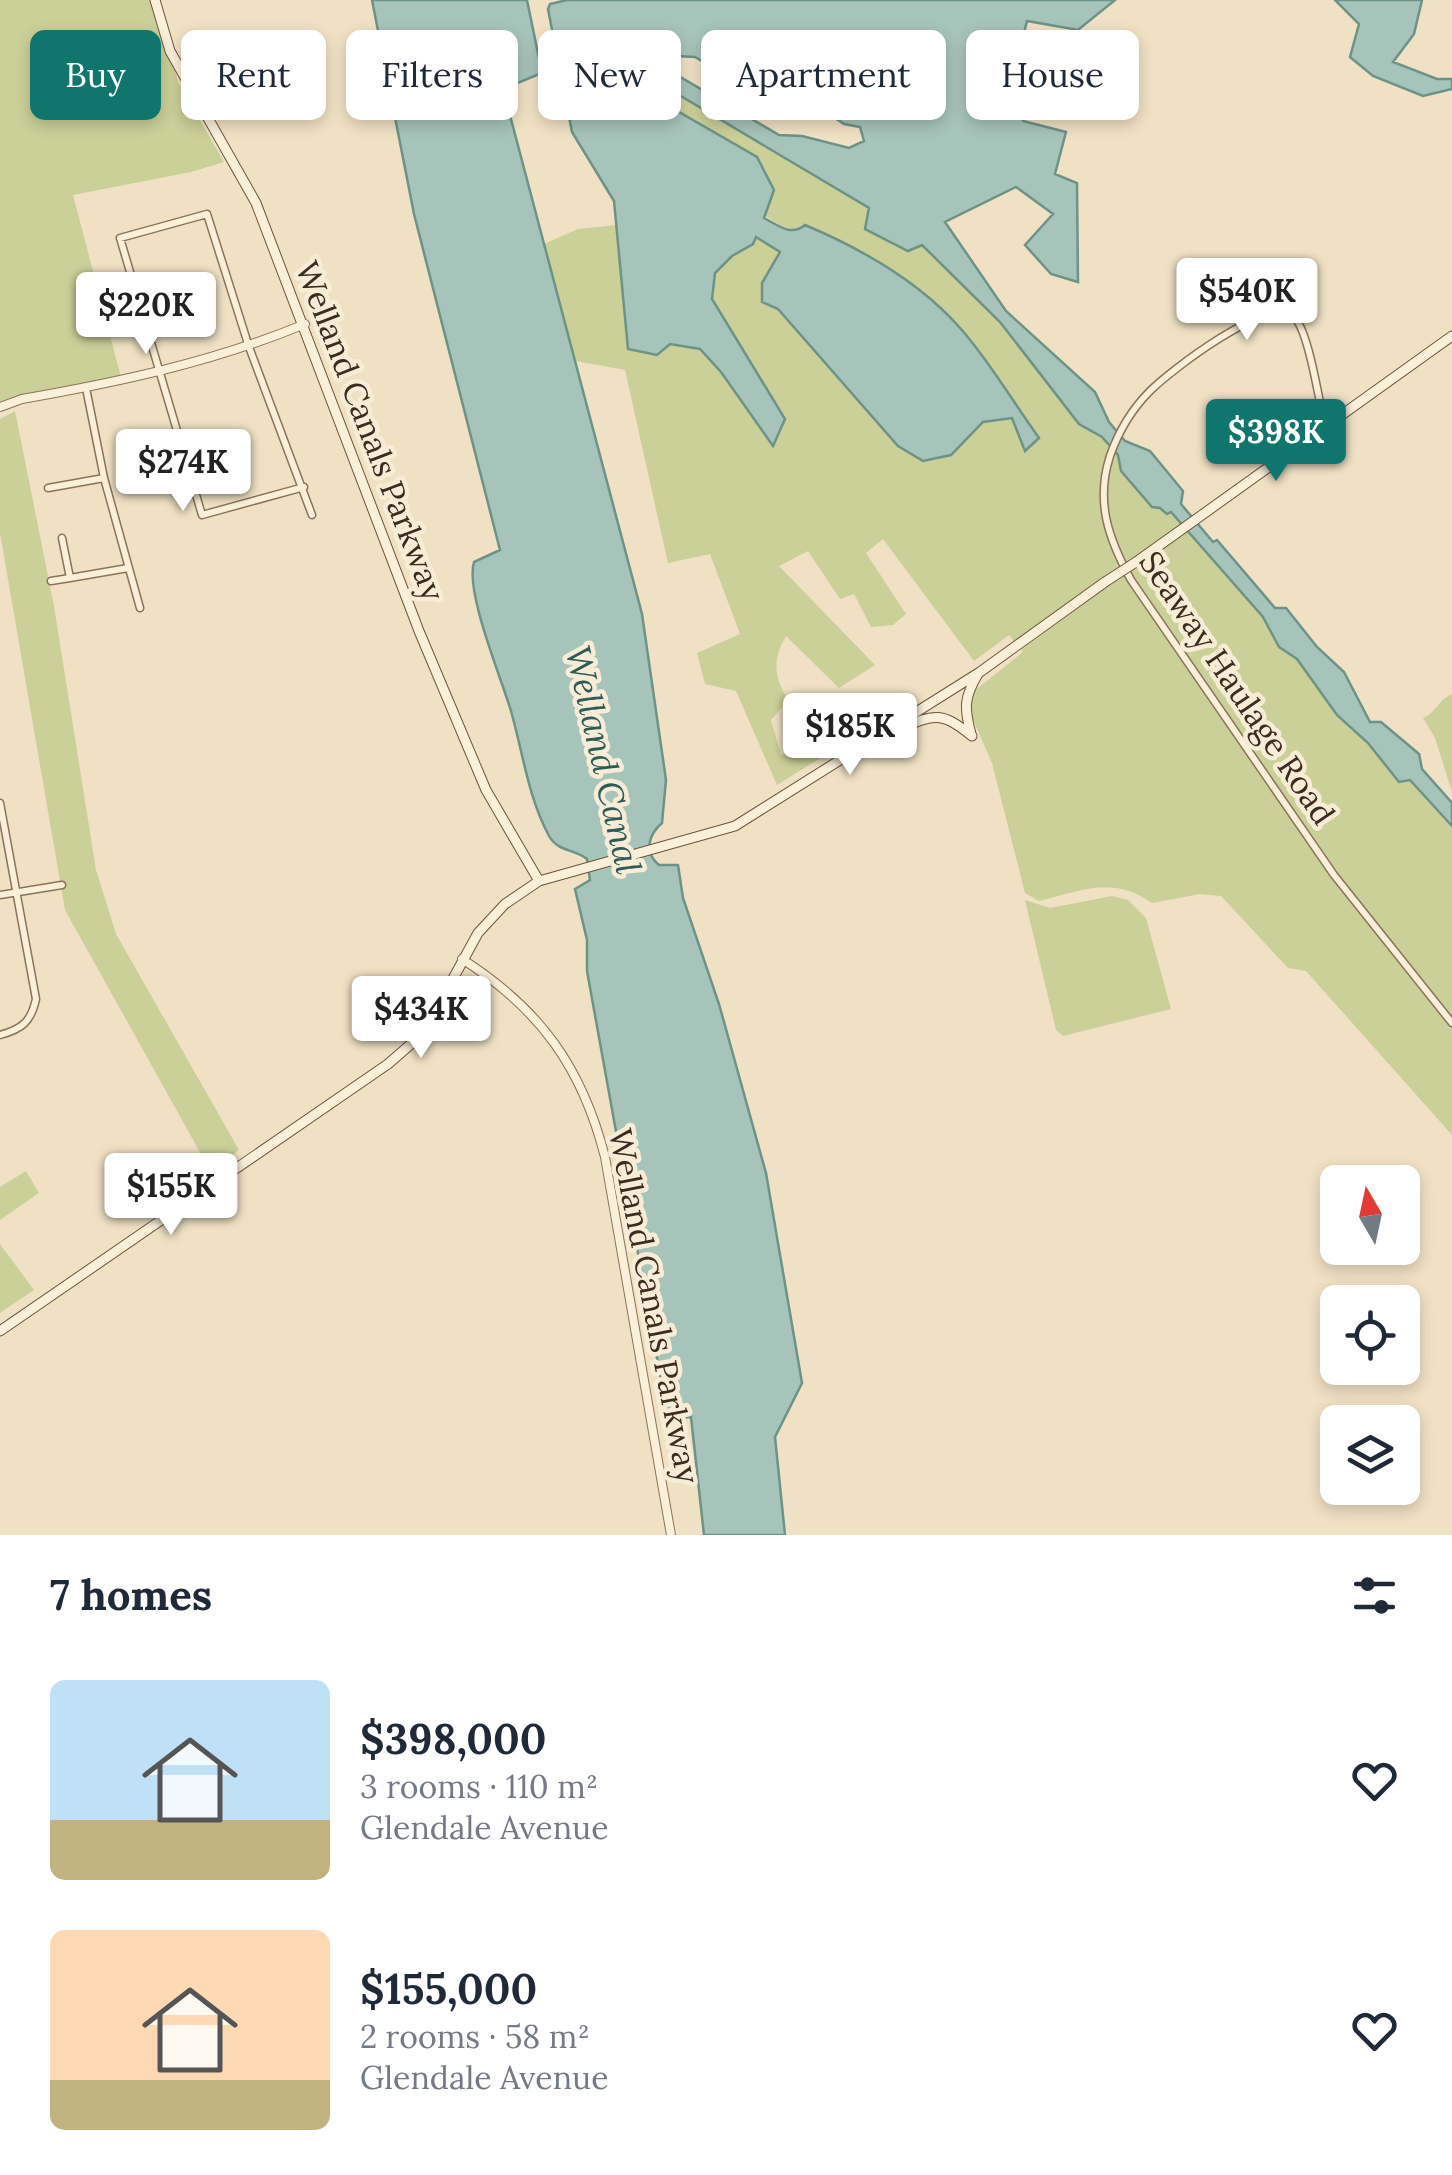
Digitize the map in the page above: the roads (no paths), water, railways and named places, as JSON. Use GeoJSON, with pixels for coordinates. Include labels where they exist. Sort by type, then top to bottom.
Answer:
{"type":"FeatureCollection","features":[{"type":"Feature","properties":{"kind":"main road","name":"Welland Canals Parkway"},"geometry":{"type":"LineString","coordinates":[[154,0],[170,51],[256,204],[419,631],[486,790],[539,880]]}},
{"type":"Feature","properties":{"kind":"main road"},"geometry":{"type":"LineString","coordinates":[[0,1332],[388,1064],[431,1020],[461,958],[491,918],[539,880],[735,826],[980,672],[1452,336]]}},
{"type":"Feature","properties":{"kind":"main road"},"geometry":{"type":"LineString","coordinates":[[880,736],[939,716],[948,717],[972,736],[965,696],[980,672]]}},
{"type":"Feature","properties":{"kind":"street"},"geometry":{"type":"LineString","coordinates":[[304,486],[202,515],[120,238],[207,214],[249,347],[304,486],[312,515]]}},
{"type":"Feature","properties":{"kind":"street","name":"Seaway Haulage Road"},"geometry":{"type":"LineString","coordinates":[[1325,426],[1302,331],[1294,317],[1280,311],[1252,318],[1149,392],[1126,421],[1110,456],[1104,505],[1111,545],[1131,580],[1334,875],[1452,1022]]}},
{"type":"Feature","properties":{"kind":"street"},"geometry":{"type":"LineString","coordinates":[[0,407],[22,399],[162,373],[249,347],[304,324]]}},
{"type":"Feature","properties":{"kind":"street"},"geometry":{"type":"LineString","coordinates":[[86,388],[104,478],[140,608]]}},
{"type":"Feature","properties":{"kind":"street"},"geometry":{"type":"LineString","coordinates":[[48,488],[104,478]]}},
{"type":"Feature","properties":{"kind":"street"},"geometry":{"type":"LineString","coordinates":[[62,538],[70,578]]}},
{"type":"Feature","properties":{"kind":"street"},"geometry":{"type":"LineString","coordinates":[[50,581],[128,568]]}},
{"type":"Feature","properties":{"kind":"street"},"geometry":{"type":"LineString","coordinates":[[0,803],[36,999],[32,1016],[20,1030],[0,1034]]}},
{"type":"Feature","properties":{"kind":"street"},"geometry":{"type":"LineString","coordinates":[[0,895],[62,884]]}},
{"type":"Feature","properties":{"kind":"street","name":"Welland Canals Parkway"},"geometry":{"type":"LineString","coordinates":[[461,958],[509,991],[544,1026],[588,1102],[605,1157],[671,1535]]}},
{"type":"Feature","properties":{"kind":"water"},"geometry":{"type":"Polygon","coordinates":[[[372,0],[527,0],[538,54],[538,75],[518,83],[518,30],[378,30],[372,0]]]}},
{"type":"Feature","properties":{"kind":"water"},"geometry":{"type":"Polygon","coordinates":[[[567,0],[1115,0],[1078,30],[1027,21],[1025,30],[966,30],[966,120],[1023,120],[1066,132],[1055,174],[1077,183],[1078,282],[1051,274],[1025,245],[1053,214],[1016,187],[945,222],[1006,311],[1095,392],[1109,422],[1125,441],[1150,451],[1183,491],[1181,504],[1213,542],[1217,540],[1275,608],[1286,608],[1317,647],[1344,672],[1370,722],[1381,722],[1419,754],[1422,769],[1452,803],[1452,826],[1410,780],[1399,782],[1368,743],[1337,715],[1297,659],[1279,647],[1263,617],[1171,512],[1152,507],[1121,471],[1118,455],[1102,437],[1079,424],[1000,322],[922,245],[908,251],[865,229],[869,208],[721,120],[754,120],[779,135],[802,136],[849,148],[864,141],[860,127],[838,120],[946,120],[946,30],[701,30],[701,61],[681,56],[681,30],[552,30],[550,4],[567,0]]]}},
{"type":"Feature","properties":{"kind":"water"},"geometry":{"type":"Polygon","coordinates":[[[1335,0],[1422,0],[1414,34],[1393,62],[1437,79],[1452,79],[1452,89],[1423,96],[1373,76],[1350,57],[1359,24],[1335,0]]]}},
{"type":"Feature","properties":{"kind":"water"},"geometry":{"type":"Polygon","coordinates":[[[681,77],[701,89],[701,108],[681,96],[681,77]]]}},
{"type":"Feature","properties":{"kind":"water"},"geometry":{"type":"Polygon","coordinates":[[[681,113],[757,157],[774,190],[764,218],[784,229],[795,230],[805,225],[826,234],[889,268],[927,296],[972,342],[1039,438],[1025,451],[1012,418],[983,422],[951,455],[923,461],[898,446],[778,309],[762,302],[762,283],[780,252],[756,237],[753,244],[732,256],[715,273],[712,299],[785,419],[773,446],[700,349],[670,344],[657,355],[628,349],[614,201],[572,132],[570,120],[681,120],[681,113]]]}},
{"type":"Feature","properties":{"kind":"water","name":"Welland Canal"},"geometry":{"type":"Polygon","coordinates":[[[396,120],[511,120],[642,614],[666,780],[662,823],[651,838],[649,849],[659,865],[678,865],[683,898],[719,1004],[766,1173],[802,1383],[775,1437],[785,1535],[704,1535],[691,1417],[668,1419],[587,971],[587,940],[575,889],[590,880],[587,859],[557,845],[542,821],[479,613],[474,562],[500,550],[414,214],[396,120]]]}}]}
